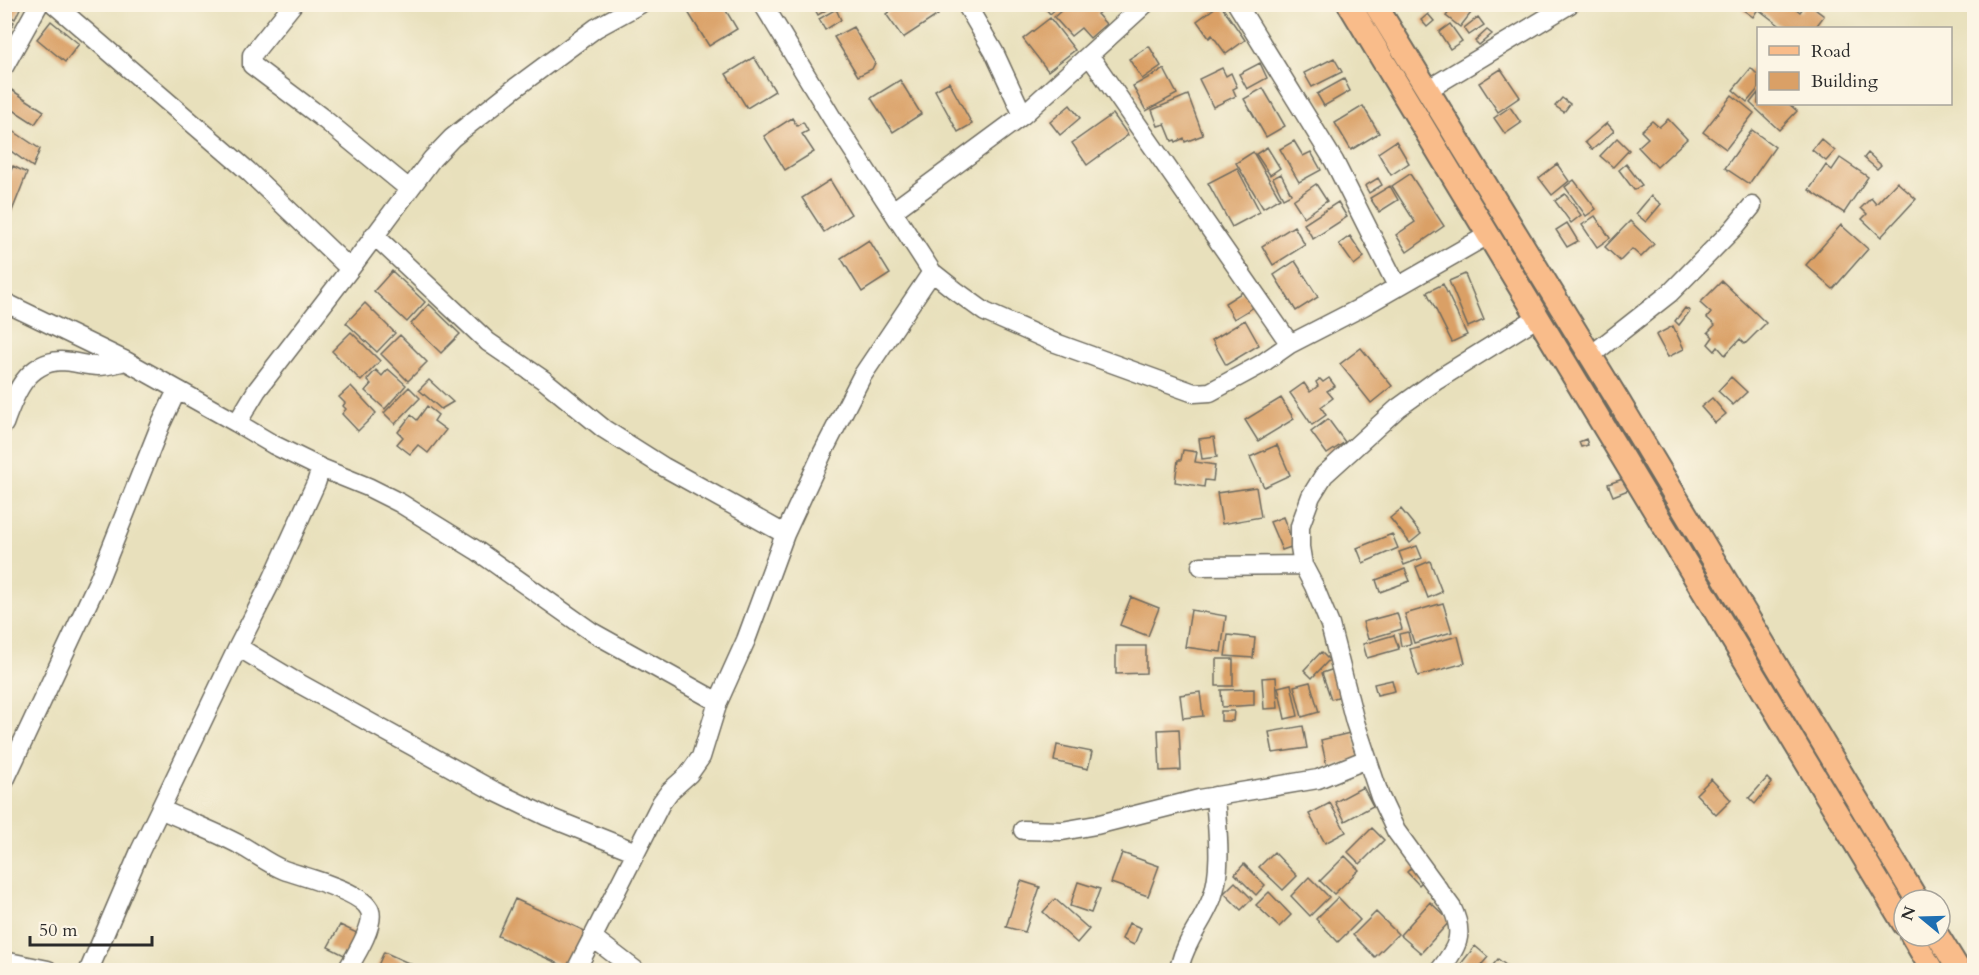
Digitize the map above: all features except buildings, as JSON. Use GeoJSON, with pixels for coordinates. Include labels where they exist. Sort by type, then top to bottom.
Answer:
{"type":"FeatureCollection","features":[{"type":"Feature","properties":{"kind":"main road"},"geometry":{"type":"LineString","coordinates":[[1349,4],[1892,904]]}},
{"type":"Feature","properties":{"kind":"main road"},"geometry":{"type":"LineString","coordinates":[[1375,4],[1910,888]]}},
{"type":"Feature","properties":{"kind":"main road"},"geometry":{"type":"LineString","coordinates":[[1918,948],[1932,970]]}},
{"type":"Feature","properties":{"kind":"main road"},"geometry":{"type":"LineString","coordinates":[[1945,948],[1959,970]]}},
{"type":"Feature","properties":{"kind":"street"},"geometry":{"type":"LineString","coordinates":[[4,67],[39,4]]}},
{"type":"Feature","properties":{"kind":"street"},"geometry":{"type":"LineString","coordinates":[[54,4],[248,171],[350,269]]}},
{"type":"Feature","properties":{"kind":"street"},"geometry":{"type":"LineString","coordinates":[[293,4],[252,55],[252,65],[325,120],[409,189]]}},
{"type":"Feature","properties":{"kind":"street"},"geometry":{"type":"LineString","coordinates":[[237,423],[257,390],[432,159],[452,138],[596,28],[640,4]]}},
{"type":"Feature","properties":{"kind":"street"},"geometry":{"type":"LineString","coordinates":[[763,4],[838,128],[932,272],[985,312],[1053,342],[1194,393],[1210,392],[1260,365],[1290,344],[1364,306],[1488,235]]}},
{"type":"Feature","properties":{"kind":"street"},"geometry":{"type":"LineString","coordinates":[[966,4],[994,52],[1023,115]]}},
{"type":"Feature","properties":{"kind":"street"},"geometry":{"type":"LineString","coordinates":[[893,211],[1023,115],[1145,4]]}},
{"type":"Feature","properties":{"kind":"street"},"geometry":{"type":"LineString","coordinates":[[1237,4],[1334,161],[1397,286]]}},
{"type":"Feature","properties":{"kind":"street"},"geometry":{"type":"LineString","coordinates":[[1427,90],[1570,4]]}},
{"type":"Feature","properties":{"kind":"street"},"geometry":{"type":"LineString","coordinates":[[1089,55],[1290,344]]}},
{"type":"Feature","properties":{"kind":"street"},"geometry":{"type":"LineString","coordinates":[[1590,356],[1670,293],[1734,228],[1752,206]]}},
{"type":"Feature","properties":{"kind":"street"},"geometry":{"type":"LineString","coordinates":[[374,235],[488,342],[545,381],[604,429],[664,467],[785,534]]}},
{"type":"Feature","properties":{"kind":"street"},"geometry":{"type":"LineString","coordinates":[[576,970],[666,797],[689,774],[701,757],[718,702],[746,640],[785,534],[823,452],[862,376],[932,272]]}},
{"type":"Feature","properties":{"kind":"street"},"geometry":{"type":"LineString","coordinates":[[4,302],[126,362],[274,445],[400,503],[477,550],[591,632],[718,702]]}},
{"type":"Feature","properties":{"kind":"street"},"geometry":{"type":"LineString","coordinates":[[1440,970],[1457,942],[1459,921],[1396,831],[1380,797],[1355,722],[1330,625],[1303,565],[1300,526],[1311,496],[1324,475],[1398,408],[1437,380],[1538,317]]}},
{"type":"Feature","properties":{"kind":"street"},"geometry":{"type":"LineString","coordinates":[[4,424],[17,388],[31,373],[45,364],[58,361],[98,366],[126,362]]}},
{"type":"Feature","properties":{"kind":"street"},"geometry":{"type":"LineString","coordinates":[[4,782],[99,579],[160,426],[177,390]]}},
{"type":"Feature","properties":{"kind":"street"},"geometry":{"type":"LineString","coordinates":[[89,970],[160,809],[280,564],[321,468]]}},
{"type":"Feature","properties":{"kind":"street"},"geometry":{"type":"LineString","coordinates":[[1201,566],[1303,565]]}},
{"type":"Feature","properties":{"kind":"street"},"geometry":{"type":"LineString","coordinates":[[238,647],[293,680],[494,790],[546,816],[636,852]]}},
{"type":"Feature","properties":{"kind":"street"},"geometry":{"type":"LineString","coordinates":[[1023,830],[1062,831],[1096,825],[1215,796],[1318,779],[1367,759]]}},
{"type":"Feature","properties":{"kind":"street"},"geometry":{"type":"LineString","coordinates":[[1180,965],[1183,951],[1212,898],[1216,881],[1218,846],[1215,796]]}},
{"type":"Feature","properties":{"kind":"street"},"geometry":{"type":"LineString","coordinates":[[160,809],[241,845],[282,869],[328,884],[363,902],[370,912],[370,922],[367,933],[347,970]]}},
{"type":"Feature","properties":{"kind":"street"},"geometry":{"type":"LineString","coordinates":[[592,938],[635,970]]}},
{"type":"Feature","properties":{"kind":"street"},"geometry":{"type":"LineString","coordinates":[[4,961],[48,970]]}}]}
